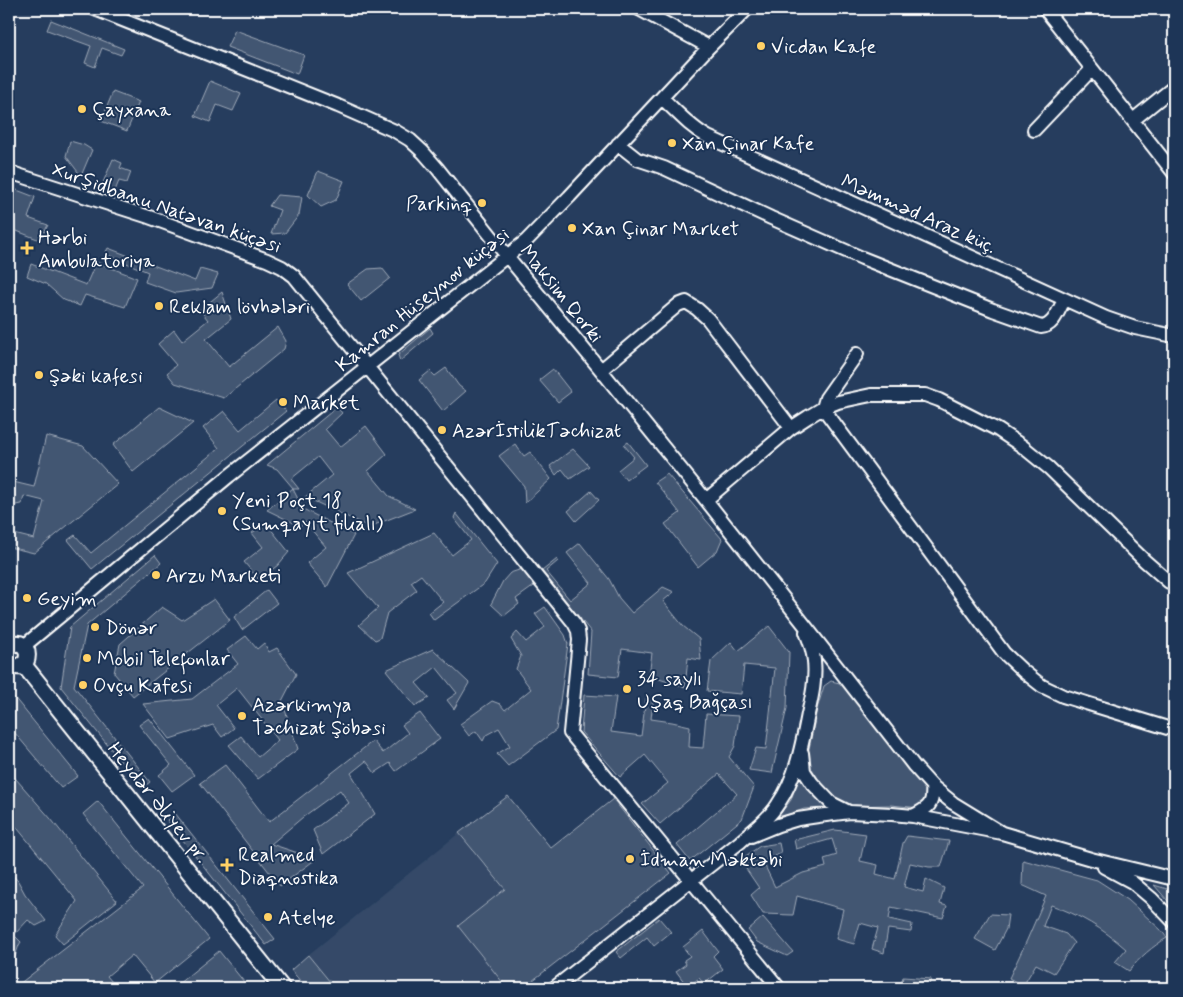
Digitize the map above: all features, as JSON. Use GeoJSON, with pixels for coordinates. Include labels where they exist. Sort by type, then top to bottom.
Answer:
{"type":"FeatureCollection","features":[{"type":"Feature","properties":{"kind":"main road"},"geometry":{"type":"LineString","coordinates":[[16,646],[26,649],[28,657],[16,664]]}},
{"type":"Feature","properties":{"kind":"main road","name":"Heydər Əliyev pr."},"geometry":{"type":"LineString","coordinates":[[16,664],[282,988]]}},
{"type":"Feature","properties":{"kind":"street","name":"Maksim Qorki"},"geometry":{"type":"LineString","coordinates":[[95,9],[338,106],[410,140],[437,168],[706,500],[914,766],[932,786],[953,803],[1002,833]]}},
{"type":"Feature","properties":{"kind":"street"},"geometry":{"type":"LineString","coordinates":[[640,9],[709,47]]}},
{"type":"Feature","properties":{"kind":"street","name":"Kamran Hüseynov küçəsi"},"geometry":{"type":"LineString","coordinates":[[16,646],[507,256],[541,226],[747,9]]}},
{"type":"Feature","properties":{"kind":"street"},"geometry":{"type":"LineString","coordinates":[[1053,12],[1092,69],[1174,173]]}},
{"type":"Feature","properties":{"kind":"street"},"geometry":{"type":"LineString","coordinates":[[1034,130],[1092,69]]}},
{"type":"Feature","properties":{"kind":"street"},"geometry":{"type":"LineString","coordinates":[[1133,120],[1174,87]]}},
{"type":"Feature","properties":{"kind":"street","name":"Məmməd Araz küç."},"geometry":{"type":"LineString","coordinates":[[662,98],[697,131],[708,137],[1106,318],[1135,328],[1174,336]]}},
{"type":"Feature","properties":{"kind":"street"},"geometry":{"type":"LineString","coordinates":[[618,144],[637,159],[664,168],[862,258],[1041,328],[1051,323],[1064,300]]}},
{"type":"Feature","properties":{"kind":"street","name":"Xurşidbanu Natəvan küçəsi"},"geometry":{"type":"LineString","coordinates":[[9,172],[149,217],[267,260],[282,267],[302,284],[574,623],[578,631],[579,640],[570,733],[779,988]]}},
{"type":"Feature","properties":{"kind":"street"},"geometry":{"type":"LineString","coordinates":[[601,370],[678,305],[686,302],[708,319],[791,428]]}},
{"type":"Feature","properties":{"kind":"street"},"geometry":{"type":"LineString","coordinates":[[823,408],[826,398],[857,354]]}},
{"type":"Feature","properties":{"kind":"street"},"geometry":{"type":"LineString","coordinates":[[706,500],[791,428],[823,408],[838,402],[870,395],[925,395],[939,400],[998,430],[1022,446],[1050,468],[1145,561],[1169,582],[1174,582]]}},
{"type":"Feature","properties":{"kind":"street"},"geometry":{"type":"LineString","coordinates":[[823,408],[1004,653],[1023,671],[1042,686],[1063,696],[1174,730]]}},
{"type":"Feature","properties":{"kind":"street"},"geometry":{"type":"LineString","coordinates":[[803,623],[810,642],[814,662],[812,694],[802,754],[804,771],[824,797],[831,803],[850,812]]}},
{"type":"Feature","properties":{"kind":"street"},"geometry":{"type":"LineString","coordinates":[[812,694],[818,678],[826,671],[831,670],[850,683]]}},
{"type":"Feature","properties":{"kind":"street"},"geometry":{"type":"LineString","coordinates":[[554,988],[740,842],[777,807],[793,775],[804,736]]}},
{"type":"Feature","properties":{"kind":"street"},"geometry":{"type":"LineString","coordinates":[[913,816],[925,810],[931,803],[933,797],[932,786]]}},
{"type":"Feature","properties":{"kind":"street"},"geometry":{"type":"LineString","coordinates":[[740,842],[762,831],[798,819],[850,812],[878,812],[913,816],[1002,833],[1091,859],[1174,879]]}},
{"type":"Feature","properties":{"kind":"street"},"geometry":{"type":"LineString","coordinates":[[1091,859],[1132,882],[1151,898],[1174,922]]}},
{"type":"Feature","properties":{"kind":"shaded area"},"geometry":{"type":"Polygon","coordinates":[[[51,20],[124,49],[121,55],[102,48],[95,67],[85,63],[91,46],[47,30],[51,20]]]}},
{"type":"Feature","properties":{"kind":"shaded area"},"geometry":{"type":"Polygon","coordinates":[[[235,30],[304,55],[297,74],[227,47],[235,30]]]}},
{"type":"Feature","properties":{"kind":"shaded area"},"geometry":{"type":"Polygon","coordinates":[[[210,81],[241,94],[233,111],[217,105],[210,122],[195,116],[210,81]]]}},
{"type":"Feature","properties":{"kind":"shaded area"},"geometry":{"type":"Polygon","coordinates":[[[113,92],[139,102],[127,131],[101,121],[113,92]]]}},
{"type":"Feature","properties":{"kind":"shaded area"},"geometry":{"type":"Polygon","coordinates":[[[70,141],[84,145],[92,150],[81,176],[66,156],[70,141]]]}},
{"type":"Feature","properties":{"kind":"shaded area"},"geometry":{"type":"Polygon","coordinates":[[[113,159],[122,163],[120,168],[131,172],[127,183],[119,181],[112,198],[99,192],[113,159]]]}},
{"type":"Feature","properties":{"kind":"shaded area"},"geometry":{"type":"Polygon","coordinates":[[[318,171],[344,181],[336,200],[321,207],[308,195],[318,171]]]}},
{"type":"Feature","properties":{"kind":"shaded area"},"geometry":{"type":"Polygon","coordinates":[[[9,187],[35,197],[28,218],[48,225],[40,240],[9,228],[9,187]]]}},
{"type":"Feature","properties":{"kind":"shaded area"},"geometry":{"type":"Polygon","coordinates":[[[277,195],[302,197],[299,215],[285,233],[271,234],[280,210],[269,206],[277,195]]]}},
{"type":"Feature","properties":{"kind":"shaded area"},"geometry":{"type":"Polygon","coordinates":[[[108,248],[195,281],[200,269],[218,274],[212,288],[176,293],[145,282],[148,272],[105,254],[108,248]]]}},
{"type":"Feature","properties":{"kind":"shaded area"},"geometry":{"type":"Polygon","coordinates":[[[96,262],[137,278],[125,307],[85,295],[80,306],[64,300],[46,284],[27,276],[31,264],[86,285],[96,262]]]}},
{"type":"Feature","properties":{"kind":"shaded area"},"geometry":{"type":"Polygon","coordinates":[[[382,268],[390,278],[361,301],[347,284],[368,269],[382,268]]]}},
{"type":"Feature","properties":{"kind":"shaded area"},"geometry":{"type":"Polygon","coordinates":[[[222,292],[231,319],[206,339],[229,367],[278,327],[286,341],[284,349],[224,398],[175,383],[167,373],[176,365],[158,344],[174,330],[182,341],[208,320],[200,310],[222,292]]]}},
{"type":"Feature","properties":{"kind":"shaded area"},"geometry":{"type":"Polygon","coordinates":[[[430,328],[433,333],[400,361],[398,355],[430,328]]]}},
{"type":"Feature","properties":{"kind":"shaded area"},"geometry":{"type":"Polygon","coordinates":[[[446,368],[459,386],[466,391],[443,411],[419,380],[430,371],[435,376],[446,368]]]}},
{"type":"Feature","properties":{"kind":"shaded area"},"geometry":{"type":"Polygon","coordinates":[[[553,369],[571,392],[558,402],[539,380],[553,369]]]}},
{"type":"Feature","properties":{"kind":"shaded area"},"geometry":{"type":"Polygon","coordinates":[[[276,400],[286,411],[92,569],[68,540],[75,535],[91,553],[219,448],[203,428],[224,411],[240,430],[276,400]]]}},
{"type":"Feature","properties":{"kind":"shaded area"},"geometry":{"type":"Polygon","coordinates":[[[159,407],[193,423],[133,472],[113,445],[159,407]]]}},
{"type":"Feature","properties":{"kind":"shaded area"},"geometry":{"type":"Polygon","coordinates":[[[337,407],[342,413],[325,429],[340,447],[366,426],[387,454],[368,471],[389,496],[415,509],[369,527],[305,497],[332,475],[318,457],[291,479],[299,489],[293,489],[303,509],[354,535],[327,587],[307,563],[326,547],[305,522],[300,526],[267,510],[293,488],[277,469],[267,465],[337,407]]]}},
{"type":"Feature","properties":{"kind":"shaded area"},"geometry":{"type":"Polygon","coordinates":[[[46,436],[83,446],[118,484],[34,553],[9,547],[9,523],[16,524],[14,534],[34,539],[44,501],[24,496],[22,504],[9,506],[9,481],[34,487],[46,436]]]}},
{"type":"Feature","properties":{"kind":"shaded area"},"geometry":{"type":"Polygon","coordinates":[[[628,442],[646,465],[626,480],[618,470],[634,457],[624,445],[628,442]]]}},
{"type":"Feature","properties":{"kind":"shaded area"},"geometry":{"type":"Polygon","coordinates":[[[515,444],[524,456],[530,452],[551,479],[525,503],[524,486],[499,456],[515,444]]]}},
{"type":"Feature","properties":{"kind":"shaded area"},"geometry":{"type":"Polygon","coordinates":[[[573,449],[589,466],[570,479],[562,469],[556,475],[550,466],[573,449]]]}},
{"type":"Feature","properties":{"kind":"shaded area"},"geometry":{"type":"Polygon","coordinates":[[[667,474],[722,539],[717,551],[698,567],[665,524],[680,513],[655,482],[667,474]]]}},
{"type":"Feature","properties":{"kind":"shaded area"},"geometry":{"type":"Polygon","coordinates":[[[591,491],[599,500],[576,521],[568,511],[591,491]]]}},
{"type":"Feature","properties":{"kind":"shaded area"},"geometry":{"type":"Polygon","coordinates":[[[456,513],[497,564],[485,583],[434,620],[429,613],[443,602],[421,575],[411,582],[417,590],[387,613],[380,638],[375,640],[359,625],[378,608],[348,573],[434,533],[452,555],[471,540],[454,518],[456,513]]]}},
{"type":"Feature","properties":{"kind":"shaded area"},"geometry":{"type":"Polygon","coordinates":[[[266,523],[289,552],[278,565],[259,580],[244,562],[263,547],[252,533],[266,523]]]}},
{"type":"Feature","properties":{"kind":"shaded area"},"geometry":{"type":"Polygon","coordinates":[[[580,543],[609,579],[619,598],[632,613],[663,587],[674,592],[663,601],[683,626],[699,639],[701,660],[688,658],[685,687],[649,676],[652,653],[622,649],[618,677],[588,674],[591,632],[542,571],[557,559],[558,561],[546,571],[570,600],[591,583],[567,553],[580,543]]]}},
{"type":"Feature","properties":{"kind":"shaded area"},"geometry":{"type":"Polygon","coordinates":[[[155,555],[161,563],[87,625],[74,686],[150,782],[142,788],[61,687],[70,627],[155,555]]]}},
{"type":"Feature","properties":{"kind":"shaded area"},"geometry":{"type":"Polygon","coordinates":[[[522,569],[534,586],[516,599],[519,604],[504,616],[491,604],[503,581],[510,573],[522,569]]]}},
{"type":"Feature","properties":{"kind":"shaded area"},"geometry":{"type":"Polygon","coordinates":[[[267,590],[277,603],[242,630],[234,617],[267,590]]]}},
{"type":"Feature","properties":{"kind":"shaded area"},"geometry":{"type":"Polygon","coordinates":[[[214,599],[230,620],[133,696],[114,673],[120,644],[162,607],[182,620],[214,599]]]}},
{"type":"Feature","properties":{"kind":"shaded area"},"geometry":{"type":"Polygon","coordinates":[[[545,607],[565,635],[568,644],[556,730],[508,766],[497,754],[510,746],[499,728],[486,735],[483,741],[476,731],[469,736],[460,724],[492,701],[500,704],[505,710],[531,689],[516,669],[521,656],[511,639],[517,632],[526,642],[545,627],[535,614],[545,607]]]}},
{"type":"Feature","properties":{"kind":"shaded area"},"geometry":{"type":"Polygon","coordinates":[[[769,626],[789,652],[787,708],[772,773],[749,770],[756,748],[766,749],[775,668],[744,665],[741,694],[707,691],[711,661],[731,642],[738,651],[769,626]]]}},
{"type":"Feature","properties":{"kind":"shaded area"},"geometry":{"type":"Polygon","coordinates":[[[246,636],[257,649],[264,643],[269,652],[277,648],[296,674],[282,701],[298,749],[258,779],[229,745],[241,736],[258,757],[278,740],[237,688],[216,705],[234,728],[222,737],[213,725],[170,739],[143,704],[192,699],[238,664],[227,650],[246,636]]]}},
{"type":"Feature","properties":{"kind":"shaded area"},"geometry":{"type":"Polygon","coordinates":[[[433,649],[469,683],[454,709],[447,700],[457,693],[436,667],[416,683],[429,698],[415,706],[386,670],[433,649]]]}},
{"type":"Feature","properties":{"kind":"shaded area"},"geometry":{"type":"Polygon","coordinates":[[[831,681],[844,684],[928,793],[920,808],[891,805],[847,806],[834,800],[807,767],[817,709],[824,686],[831,681]]]}},
{"type":"Feature","properties":{"kind":"shaded area"},"geometry":{"type":"Polygon","coordinates":[[[9,691],[78,776],[61,788],[9,726],[9,691]]]}},
{"type":"Feature","properties":{"kind":"shaded area"},"geometry":{"type":"Polygon","coordinates":[[[584,695],[616,697],[611,732],[641,736],[646,698],[653,702],[651,719],[690,726],[689,747],[703,748],[706,714],[739,716],[735,746],[729,757],[754,787],[742,819],[690,861],[677,845],[737,794],[719,774],[660,824],[642,804],[668,783],[645,755],[620,777],[581,732],[584,695]]]}},
{"type":"Feature","properties":{"kind":"shaded area"},"geometry":{"type":"Polygon","coordinates":[[[420,713],[440,739],[396,771],[390,763],[375,773],[366,761],[351,773],[375,814],[323,854],[313,830],[349,803],[340,790],[303,817],[271,844],[316,859],[280,886],[200,783],[225,765],[269,822],[373,741],[383,753],[408,733],[402,725],[420,713]]]}},
{"type":"Feature","properties":{"kind":"shaded area"},"geometry":{"type":"Polygon","coordinates":[[[149,718],[194,775],[172,791],[159,775],[171,765],[139,725],[149,718]]]}},
{"type":"Feature","properties":{"kind":"shaded area"},"geometry":{"type":"Polygon","coordinates":[[[9,771],[51,819],[117,901],[63,944],[55,935],[77,901],[9,818],[9,810],[11,808],[9,806],[9,771]]]}},
{"type":"Feature","properties":{"kind":"shaded area"},"geometry":{"type":"Polygon","coordinates":[[[799,776],[811,793],[826,808],[804,809],[776,819],[791,800],[799,776]]]}},
{"type":"Feature","properties":{"kind":"shaded area"},"geometry":{"type":"Polygon","coordinates":[[[508,796],[551,848],[613,799],[671,873],[523,988],[507,988],[458,926],[505,889],[459,833],[508,796]]]}},
{"type":"Feature","properties":{"kind":"shaded area"},"geometry":{"type":"Polygon","coordinates":[[[98,801],[209,939],[155,983],[132,955],[107,976],[117,988],[14,988],[143,888],[83,814],[98,801]]]}},
{"type":"Feature","properties":{"kind":"shaded area"},"geometry":{"type":"Polygon","coordinates":[[[175,813],[275,939],[266,945],[167,820],[175,813]]]}},
{"type":"Feature","properties":{"kind":"shaded area"},"geometry":{"type":"Polygon","coordinates":[[[835,830],[866,834],[860,861],[878,865],[876,874],[895,879],[903,843],[907,836],[949,841],[941,867],[929,867],[910,863],[904,887],[923,892],[926,879],[944,888],[940,904],[947,906],[943,918],[891,907],[889,919],[912,924],[911,932],[888,929],[884,953],[872,949],[878,928],[860,923],[854,944],[836,939],[843,909],[797,896],[793,915],[763,914],[751,895],[759,888],[740,860],[760,846],[779,843],[781,853],[763,862],[775,887],[803,873],[826,867],[824,859],[837,855],[832,839],[796,849],[794,840],[835,830]]]}},
{"type":"Feature","properties":{"kind":"shaded area"},"geometry":{"type":"Polygon","coordinates":[[[459,833],[505,890],[458,926],[507,988],[335,988],[308,955],[459,833]]]}},
{"type":"Feature","properties":{"kind":"shaded area"},"geometry":{"type":"Polygon","coordinates":[[[1023,860],[1097,880],[1128,900],[1161,930],[1167,938],[1146,953],[1129,971],[1115,962],[1126,949],[1090,923],[1072,913],[1051,905],[1043,926],[1066,934],[1074,943],[1054,973],[1036,964],[1023,986],[1009,978],[1046,896],[1022,885],[1023,860]]]}},
{"type":"Feature","properties":{"kind":"shaded area"},"geometry":{"type":"Polygon","coordinates":[[[9,871],[46,921],[36,926],[28,920],[14,935],[21,942],[9,974],[9,871]]]}},
{"type":"Feature","properties":{"kind":"shaded area"},"geometry":{"type":"Polygon","coordinates":[[[1154,885],[1174,891],[1174,908],[1154,885]]]}},
{"type":"Feature","properties":{"kind":"shaded area"},"geometry":{"type":"Polygon","coordinates":[[[990,914],[1008,915],[1006,929],[995,950],[975,939],[990,914]]]}},
{"type":"Feature","properties":{"kind":"shaded area"},"geometry":{"type":"Polygon","coordinates":[[[763,917],[793,952],[787,956],[757,942],[748,930],[763,917]]]}},
{"type":"Feature","properties":{"kind":"shaded area"},"geometry":{"type":"Polygon","coordinates":[[[659,918],[671,932],[654,946],[647,937],[621,958],[616,952],[659,918]]]}},
{"type":"Feature","properties":{"kind":"shaded area"},"geometry":{"type":"Polygon","coordinates":[[[703,931],[718,951],[713,956],[723,969],[704,984],[699,978],[688,987],[676,971],[686,964],[684,960],[690,956],[683,947],[703,931]]]}},
{"type":"Feature","properties":{"kind":"shaded area"},"geometry":{"type":"Polygon","coordinates":[[[219,951],[249,988],[173,988],[219,951]]]}},
{"type":"Feature","properties":{"kind":"shaded area"},"geometry":{"type":"Polygon","coordinates":[[[308,955],[335,988],[306,988],[291,970],[308,955]]]}},
{"type":"Feature","properties":{"kind":"shaded area"},"geometry":{"type":"Polygon","coordinates":[[[903,977],[931,979],[928,988],[900,988],[903,977]]]}},
{"type":"Feature","properties":{"kind":"place","name":"Vicdan Kafe"},"geometry":{"type":"Point","coordinates":[761,46]}},
{"type":"Feature","properties":{"kind":"place","name":"Çayxana"},"geometry":{"type":"Point","coordinates":[82,109]}},
{"type":"Feature","properties":{"kind":"place","name":"Xan Çinar Kafe"},"geometry":{"type":"Point","coordinates":[672,143]}},
{"type":"Feature","properties":{"kind":"place","name":"Parkinq"},"geometry":{"type":"Point","coordinates":[482,203]}},
{"type":"Feature","properties":{"kind":"place","name":"Xan Çinar Market"},"geometry":{"type":"Point","coordinates":[572,228]}},
{"type":"Feature","properties":{"kind":"place","name":"Hərbi Ambulatoriya"},"geometry":{"type":"Point","coordinates":[27,248]}},
{"type":"Feature","properties":{"kind":"place","name":"Reklam lövhələri"},"geometry":{"type":"Point","coordinates":[159,306]}},
{"type":"Feature","properties":{"kind":"place","name":"Şəki kafesi"},"geometry":{"type":"Point","coordinates":[39,375]}},
{"type":"Feature","properties":{"kind":"place","name":"Market"},"geometry":{"type":"Point","coordinates":[283,402]}},
{"type":"Feature","properties":{"kind":"place","name":"AzərİstilikTəchizat"},"geometry":{"type":"Point","coordinates":[442,430]}},
{"type":"Feature","properties":{"kind":"place","name":"Yeni Poçt 18 (Sumqayıt filialı)"},"geometry":{"type":"Point","coordinates":[222,511]}},
{"type":"Feature","properties":{"kind":"place","name":"Arzu Marketi"},"geometry":{"type":"Point","coordinates":[156,575]}},
{"type":"Feature","properties":{"kind":"place","name":"Geyim"},"geometry":{"type":"Point","coordinates":[27,598]}},
{"type":"Feature","properties":{"kind":"place","name":"Dönər"},"geometry":{"type":"Point","coordinates":[95,627]}},
{"type":"Feature","properties":{"kind":"place","name":"Mobil Telefonlar"},"geometry":{"type":"Point","coordinates":[87,658]}},
{"type":"Feature","properties":{"kind":"place","name":"Ovçu Kafesi"},"geometry":{"type":"Point","coordinates":[83,685]}},
{"type":"Feature","properties":{"kind":"place","name":"34 saylı Uşaq Bağçası"},"geometry":{"type":"Point","coordinates":[627,689]}},
{"type":"Feature","properties":{"kind":"place","name":"Azərkimya Təchizat Şöbəsi"},"geometry":{"type":"Point","coordinates":[242,716]}},
{"type":"Feature","properties":{"kind":"place","name":"İdman Məktəbi"},"geometry":{"type":"Point","coordinates":[630,859]}},
{"type":"Feature","properties":{"kind":"place","name":"Realmed Diaqnostika"},"geometry":{"type":"Point","coordinates":[227,865]}},
{"type":"Feature","properties":{"kind":"place","name":"Atelye"},"geometry":{"type":"Point","coordinates":[268,917]}}]}
